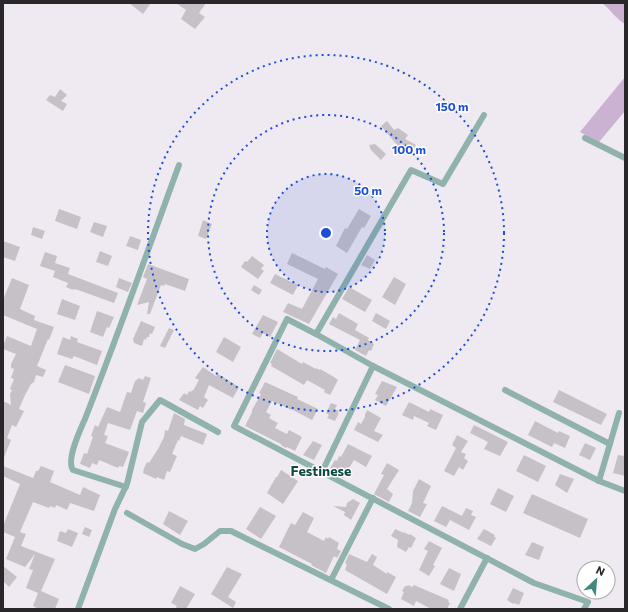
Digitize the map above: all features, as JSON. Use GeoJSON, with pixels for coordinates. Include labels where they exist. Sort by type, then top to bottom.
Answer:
{"type":"FeatureCollection","features":[{"type":"Feature","properties":{"kind":"street"},"geometry":{"type":"LineString","coordinates":[[316,334],[411,170],[442,184],[484,115]]}},
{"type":"Feature","properties":{"kind":"street"},"geometry":{"type":"LineString","coordinates":[[585,138],[625,158]]}},
{"type":"Feature","properties":{"kind":"street"},"geometry":{"type":"LineString","coordinates":[[126,487],[73,470],[70,466],[76,439],[112,350],[178,165]]}},
{"type":"Feature","properties":{"kind":"street"},"geometry":{"type":"LineString","coordinates":[[584,609],[588,602],[534,583],[234,426],[287,319],[373,366],[599,481],[625,491]]}},
{"type":"Feature","properties":{"kind":"street"},"geometry":{"type":"LineString","coordinates":[[322,472],[373,366]]}},
{"type":"Feature","properties":{"kind":"street"},"geometry":{"type":"LineString","coordinates":[[505,390],[610,444]]}},
{"type":"Feature","properties":{"kind":"street"},"geometry":{"type":"LineString","coordinates":[[78,609],[115,509],[126,487],[142,422],[160,400],[218,432]]}},
{"type":"Feature","properties":{"kind":"street"},"geometry":{"type":"LineString","coordinates":[[599,481],[620,413]]}},
{"type":"Feature","properties":{"kind":"street"},"geometry":{"type":"LineString","coordinates":[[331,580],[373,498]]}},
{"type":"Feature","properties":{"kind":"street"},"geometry":{"type":"LineString","coordinates":[[127,513],[182,544],[195,549],[204,544],[220,531],[230,531],[390,609]]}},
{"type":"Feature","properties":{"kind":"street"},"geometry":{"type":"LineString","coordinates":[[460,609],[487,558]]}},
{"type":"Feature","properties":{"kind":"shaded area"},"geometry":{"type":"Polygon","coordinates":[[[602,3],[625,3],[625,24],[608,8],[602,3]]]}},
{"type":"Feature","properties":{"kind":"shaded area"},"geometry":{"type":"Polygon","coordinates":[[[625,77],[625,111],[599,142],[580,132],[625,77]]]}},
{"type":"Feature","properties":{"kind":"building"},"geometry":{"type":"Polygon","coordinates":[[[129,3],[151,3],[143,14],[129,3]]]}},
{"type":"Feature","properties":{"kind":"building"},"geometry":{"type":"Polygon","coordinates":[[[176,3],[206,3],[199,13],[205,17],[195,29],[181,19],[186,10],[176,3]]]}},
{"type":"Feature","properties":{"kind":"building"},"geometry":{"type":"Polygon","coordinates":[[[60,89],[67,95],[61,101],[67,104],[63,111],[46,100],[50,95],[55,97],[60,89]]]}},
{"type":"Feature","properties":{"kind":"building"},"geometry":{"type":"Polygon","coordinates":[[[387,121],[394,130],[398,128],[408,135],[405,139],[416,145],[412,153],[398,146],[381,126],[387,121]]]}},
{"type":"Feature","properties":{"kind":"building"},"geometry":{"type":"Polygon","coordinates":[[[375,144],[386,154],[381,160],[371,150],[369,145],[375,144]]]}},
{"type":"Feature","properties":{"kind":"building"},"geometry":{"type":"Polygon","coordinates":[[[59,209],[81,217],[77,229],[55,221],[59,209]]]}},
{"type":"Feature","properties":{"kind":"building"},"geometry":{"type":"Polygon","coordinates":[[[359,209],[371,216],[364,228],[362,227],[347,253],[336,246],[345,228],[347,229],[359,209]]]}},
{"type":"Feature","properties":{"kind":"building"},"geometry":{"type":"Polygon","coordinates":[[[203,220],[212,224],[206,239],[198,236],[203,220]]]}},
{"type":"Feature","properties":{"kind":"building"},"geometry":{"type":"Polygon","coordinates":[[[94,222],[107,226],[103,237],[90,232],[94,222]]]}},
{"type":"Feature","properties":{"kind":"building"},"geometry":{"type":"Polygon","coordinates":[[[33,227],[45,231],[42,239],[31,235],[33,227]]]}},
{"type":"Feature","properties":{"kind":"building"},"geometry":{"type":"Polygon","coordinates":[[[130,236],[141,240],[138,250],[126,246],[130,236]]]}},
{"type":"Feature","properties":{"kind":"building"},"geometry":{"type":"Polygon","coordinates":[[[3,241],[20,247],[15,261],[3,257],[3,241]]]}},
{"type":"Feature","properties":{"kind":"building"},"geometry":{"type":"Polygon","coordinates":[[[100,251],[112,256],[108,266],[96,262],[100,251]]]}},
{"type":"Feature","properties":{"kind":"building"},"geometry":{"type":"Polygon","coordinates":[[[45,252],[57,256],[55,263],[70,268],[68,274],[118,293],[114,303],[66,287],[68,283],[53,277],[55,271],[40,266],[45,252]]]}},
{"type":"Feature","properties":{"kind":"building"},"geometry":{"type":"Polygon","coordinates":[[[292,253],[325,269],[326,267],[338,274],[309,324],[283,312],[288,303],[302,309],[318,279],[287,264],[292,253]]]}},
{"type":"Feature","properties":{"kind":"building"},"geometry":{"type":"Polygon","coordinates":[[[367,255],[375,260],[370,269],[361,265],[367,255]]]}},
{"type":"Feature","properties":{"kind":"building"},"geometry":{"type":"Polygon","coordinates":[[[252,256],[264,265],[261,269],[264,271],[258,279],[241,267],[245,261],[247,262],[252,256]]]}},
{"type":"Feature","properties":{"kind":"building"},"geometry":{"type":"Polygon","coordinates":[[[148,264],[189,279],[185,291],[165,284],[164,286],[161,285],[150,314],[147,314],[149,302],[137,305],[147,279],[143,277],[148,264]]]}},
{"type":"Feature","properties":{"kind":"building"},"geometry":{"type":"Polygon","coordinates":[[[275,274],[298,285],[293,295],[270,283],[275,274]]]}},
{"type":"Feature","properties":{"kind":"building"},"geometry":{"type":"Polygon","coordinates":[[[394,277],[406,284],[395,305],[382,297],[394,277]]]}},
{"type":"Feature","properties":{"kind":"building"},"geometry":{"type":"Polygon","coordinates":[[[12,278],[29,285],[20,309],[35,316],[34,320],[54,327],[37,366],[46,370],[43,377],[36,375],[34,382],[31,384],[25,395],[19,409],[24,411],[16,427],[12,425],[7,438],[11,440],[3,460],[3,401],[11,405],[10,394],[12,390],[10,389],[14,379],[11,378],[14,369],[11,368],[11,364],[16,354],[3,349],[3,346],[7,336],[31,346],[37,329],[3,315],[3,300],[12,278]]]}},
{"type":"Feature","properties":{"kind":"building"},"geometry":{"type":"Polygon","coordinates":[[[119,278],[132,283],[128,292],[116,287],[119,278]]]}},
{"type":"Feature","properties":{"kind":"building"},"geometry":{"type":"Polygon","coordinates":[[[254,285],[262,290],[259,295],[251,290],[254,285]]]}},
{"type":"Feature","properties":{"kind":"building"},"geometry":{"type":"Polygon","coordinates":[[[349,287],[372,300],[365,312],[342,299],[349,287]]]}},
{"type":"Feature","properties":{"kind":"building"},"geometry":{"type":"Polygon","coordinates":[[[62,299],[80,306],[75,320],[57,314],[62,299]]]}},
{"type":"Feature","properties":{"kind":"building"},"geometry":{"type":"Polygon","coordinates":[[[97,311],[114,317],[109,328],[107,327],[103,337],[90,332],[97,311]]]}},
{"type":"Feature","properties":{"kind":"building"},"geometry":{"type":"Polygon","coordinates":[[[339,313],[358,324],[355,330],[369,338],[368,340],[374,344],[371,351],[369,350],[366,356],[355,350],[360,340],[329,324],[333,317],[336,319],[339,313]]]}},
{"type":"Feature","properties":{"kind":"building"},"geometry":{"type":"Polygon","coordinates":[[[376,313],[390,321],[386,329],[372,321],[376,313]]]}},
{"type":"Feature","properties":{"kind":"building"},"geometry":{"type":"Polygon","coordinates":[[[263,315],[278,322],[270,337],[263,333],[260,338],[252,334],[263,315]]]}},
{"type":"Feature","properties":{"kind":"building"},"geometry":{"type":"Polygon","coordinates":[[[141,321],[155,327],[152,334],[150,333],[146,340],[144,339],[142,346],[134,343],[133,339],[141,321]]]}},
{"type":"Feature","properties":{"kind":"building"},"geometry":{"type":"Polygon","coordinates":[[[169,328],[174,330],[165,348],[160,346],[169,328]]]}},
{"type":"Feature","properties":{"kind":"building"},"geometry":{"type":"Polygon","coordinates":[[[71,336],[78,339],[77,342],[102,351],[97,365],[74,356],[72,359],[57,354],[63,337],[70,340],[71,336]]]}},
{"type":"Feature","properties":{"kind":"building"},"geometry":{"type":"Polygon","coordinates":[[[224,337],[241,347],[233,362],[216,352],[224,337]]]}},
{"type":"Feature","properties":{"kind":"building"},"geometry":{"type":"Polygon","coordinates":[[[277,349],[302,364],[303,362],[316,369],[320,369],[338,380],[330,395],[324,392],[325,390],[307,380],[304,385],[271,366],[272,364],[270,363],[277,349]]]}},
{"type":"Feature","properties":{"kind":"building"},"geometry":{"type":"Polygon","coordinates":[[[65,365],[95,376],[89,394],[58,382],[65,365]]]}},
{"type":"Feature","properties":{"kind":"building"},"geometry":{"type":"Polygon","coordinates":[[[203,367],[216,376],[218,374],[239,387],[233,398],[209,385],[204,397],[208,400],[203,408],[200,406],[198,410],[179,400],[184,393],[187,395],[189,391],[193,391],[199,380],[195,378],[203,367]]]}},
{"type":"Feature","properties":{"kind":"building"},"geometry":{"type":"Polygon","coordinates":[[[145,376],[151,378],[143,402],[146,403],[143,413],[137,411],[130,430],[108,423],[104,435],[108,436],[105,443],[129,452],[123,467],[119,466],[118,468],[99,460],[97,465],[92,463],[90,468],[80,464],[84,453],[87,454],[93,437],[91,436],[95,425],[98,427],[107,407],[120,412],[127,392],[131,393],[135,381],[139,378],[143,380],[145,376]]]}},
{"type":"Feature","properties":{"kind":"building"},"geometry":{"type":"Polygon","coordinates":[[[382,381],[397,387],[386,406],[375,400],[378,395],[375,394],[382,381]]]}},
{"type":"Feature","properties":{"kind":"building"},"geometry":{"type":"Polygon","coordinates":[[[265,382],[298,397],[297,399],[318,409],[312,420],[272,401],[266,412],[271,415],[269,418],[278,423],[275,428],[287,434],[289,430],[302,437],[295,451],[287,447],[286,448],[245,426],[261,394],[259,393],[265,382]]]}},
{"type":"Feature","properties":{"kind":"building"},"geometry":{"type":"Polygon","coordinates":[[[559,390],[607,414],[601,425],[553,402],[559,390]]]}},
{"type":"Feature","properties":{"kind":"building"},"geometry":{"type":"Polygon","coordinates":[[[409,402],[429,412],[430,409],[443,415],[436,430],[427,426],[429,423],[414,416],[413,420],[402,415],[409,402]]]}},
{"type":"Feature","properties":{"kind":"building"},"geometry":{"type":"Polygon","coordinates":[[[331,403],[337,405],[335,409],[339,411],[337,412],[339,413],[335,421],[327,418],[329,415],[326,413],[331,403]]]}},
{"type":"Feature","properties":{"kind":"building"},"geometry":{"type":"Polygon","coordinates":[[[367,410],[381,418],[374,431],[383,435],[378,442],[354,430],[358,422],[361,424],[367,410]]]}},
{"type":"Feature","properties":{"kind":"building"},"geometry":{"type":"Polygon","coordinates":[[[174,413],[185,419],[184,425],[207,434],[203,445],[181,436],[172,454],[177,456],[170,472],[167,471],[164,480],[157,477],[156,479],[143,473],[144,468],[158,449],[164,437],[165,430],[168,431],[174,413]]]}},
{"type":"Feature","properties":{"kind":"building"},"geometry":{"type":"Polygon","coordinates":[[[535,421],[558,433],[559,431],[570,436],[565,448],[554,443],[552,447],[528,435],[535,421]]]}},
{"type":"Feature","properties":{"kind":"building"},"geometry":{"type":"Polygon","coordinates":[[[474,425],[508,442],[500,456],[484,449],[488,442],[470,433],[474,425]]]}},
{"type":"Feature","properties":{"kind":"building"},"geometry":{"type":"Polygon","coordinates":[[[457,435],[468,441],[461,452],[466,454],[464,458],[468,461],[463,470],[459,467],[454,476],[444,471],[456,448],[452,445],[457,435]]]}},
{"type":"Feature","properties":{"kind":"building"},"geometry":{"type":"Polygon","coordinates":[[[313,441],[322,445],[314,460],[303,455],[313,441]]]}},
{"type":"Feature","properties":{"kind":"building"},"geometry":{"type":"Polygon","coordinates":[[[585,443],[596,448],[590,460],[579,455],[585,443]]]}},
{"type":"Feature","properties":{"kind":"building"},"geometry":{"type":"Polygon","coordinates":[[[348,444],[372,456],[366,467],[354,460],[343,478],[329,470],[335,460],[337,461],[339,456],[341,457],[348,444]]]}},
{"type":"Feature","properties":{"kind":"building"},"geometry":{"type":"Polygon","coordinates":[[[524,455],[546,466],[538,482],[516,471],[524,455]]]}},
{"type":"Feature","properties":{"kind":"building"},"geometry":{"type":"Polygon","coordinates":[[[618,455],[625,456],[625,476],[613,473],[618,455]]]}},
{"type":"Feature","properties":{"kind":"building"},"geometry":{"type":"Polygon","coordinates":[[[387,463],[399,470],[387,489],[393,494],[389,502],[374,494],[384,475],[381,474],[387,463]]]}},
{"type":"Feature","properties":{"kind":"building"},"geometry":{"type":"Polygon","coordinates":[[[3,466],[33,478],[36,471],[38,471],[41,466],[54,471],[50,482],[80,495],[83,487],[100,495],[94,511],[70,503],[67,510],[56,505],[55,508],[50,506],[49,508],[33,502],[20,532],[26,534],[21,546],[55,559],[41,591],[59,599],[55,609],[39,609],[33,606],[38,593],[26,588],[33,570],[29,569],[35,554],[25,567],[6,559],[15,537],[3,532],[3,526],[20,484],[3,476],[3,466]]]}},
{"type":"Feature","properties":{"kind":"building"},"geometry":{"type":"Polygon","coordinates":[[[281,470],[298,481],[283,504],[267,493],[281,470]]]}},
{"type":"Feature","properties":{"kind":"building"},"geometry":{"type":"Polygon","coordinates":[[[560,474],[574,479],[567,493],[555,485],[560,474]]]}},
{"type":"Feature","properties":{"kind":"building"},"geometry":{"type":"Polygon","coordinates":[[[419,479],[431,486],[423,503],[427,504],[420,517],[408,511],[412,503],[413,491],[419,479]]]}},
{"type":"Feature","properties":{"kind":"building"},"geometry":{"type":"Polygon","coordinates":[[[498,488],[514,496],[506,512],[490,504],[498,488]]]}},
{"type":"Feature","properties":{"kind":"building"},"geometry":{"type":"Polygon","coordinates":[[[532,494],[588,519],[580,538],[523,513],[532,494]]]}},
{"type":"Feature","properties":{"kind":"building"},"geometry":{"type":"Polygon","coordinates":[[[353,499],[360,503],[351,520],[344,515],[345,512],[333,506],[346,507],[347,503],[353,499]]]}},
{"type":"Feature","properties":{"kind":"building"},"geometry":{"type":"Polygon","coordinates":[[[442,506],[462,516],[466,508],[473,511],[471,515],[476,517],[469,530],[450,520],[446,527],[434,521],[442,506]]]}},
{"type":"Feature","properties":{"kind":"building"},"geometry":{"type":"Polygon","coordinates":[[[260,507],[276,516],[261,539],[246,529],[260,507]]]}},
{"type":"Feature","properties":{"kind":"building"},"geometry":{"type":"Polygon","coordinates":[[[169,511],[188,521],[180,535],[163,524],[169,511]]]}},
{"type":"Feature","properties":{"kind":"building"},"geometry":{"type":"Polygon","coordinates":[[[303,512],[314,518],[307,532],[324,541],[326,537],[328,539],[329,537],[339,543],[337,549],[341,551],[337,558],[334,556],[326,573],[279,547],[291,523],[295,525],[303,512]]]}},
{"type":"Feature","properties":{"kind":"building"},"geometry":{"type":"Polygon","coordinates":[[[85,527],[92,530],[89,537],[82,534],[85,527]]]}},
{"type":"Feature","properties":{"kind":"building"},"geometry":{"type":"Polygon","coordinates":[[[68,529],[78,533],[72,547],[57,541],[60,531],[66,533],[68,529]]]}},
{"type":"Feature","properties":{"kind":"building"},"geometry":{"type":"Polygon","coordinates":[[[395,529],[409,535],[410,534],[416,538],[411,548],[409,547],[406,552],[397,547],[398,540],[391,536],[395,529]]]}},
{"type":"Feature","properties":{"kind":"building"},"geometry":{"type":"Polygon","coordinates":[[[484,529],[495,535],[494,536],[496,538],[491,546],[477,539],[484,529]]]}},
{"type":"Feature","properties":{"kind":"building"},"geometry":{"type":"Polygon","coordinates":[[[429,541],[442,548],[433,565],[435,566],[429,576],[419,570],[428,551],[424,549],[429,541]]]}},
{"type":"Feature","properties":{"kind":"building"},"geometry":{"type":"Polygon","coordinates":[[[532,542],[544,547],[539,560],[525,555],[532,542]]]}},
{"type":"Feature","properties":{"kind":"building"},"geometry":{"type":"Polygon","coordinates":[[[349,554],[367,562],[372,554],[377,557],[373,565],[387,574],[387,572],[396,577],[387,594],[345,570],[347,564],[345,563],[349,554]]]}},
{"type":"Feature","properties":{"kind":"building"},"geometry":{"type":"Polygon","coordinates":[[[3,566],[17,577],[9,587],[3,581],[3,566]]]}},
{"type":"Feature","properties":{"kind":"building"},"geometry":{"type":"Polygon","coordinates":[[[227,567],[242,574],[228,597],[236,602],[233,608],[211,594],[227,567]]]}},
{"type":"Feature","properties":{"kind":"building"},"geometry":{"type":"Polygon","coordinates":[[[449,568],[461,574],[454,591],[440,584],[449,568]]]}},
{"type":"Feature","properties":{"kind":"building"},"geometry":{"type":"Polygon","coordinates":[[[408,585],[412,587],[414,585],[449,600],[448,602],[450,603],[447,609],[431,609],[416,601],[414,606],[401,599],[404,592],[402,591],[405,586],[408,585]]]}},
{"type":"Feature","properties":{"kind":"building"},"geometry":{"type":"Polygon","coordinates":[[[180,586],[195,594],[186,609],[175,609],[177,606],[171,603],[180,586]]]}},
{"type":"Feature","properties":{"kind":"building"},"geometry":{"type":"Polygon","coordinates":[[[513,588],[524,593],[519,605],[513,604],[507,600],[513,588]]]}},
{"type":"Feature","properties":{"kind":"district","name":"Festinese"},"geometry":{"type":"Point","coordinates":[321,470]}}]}
